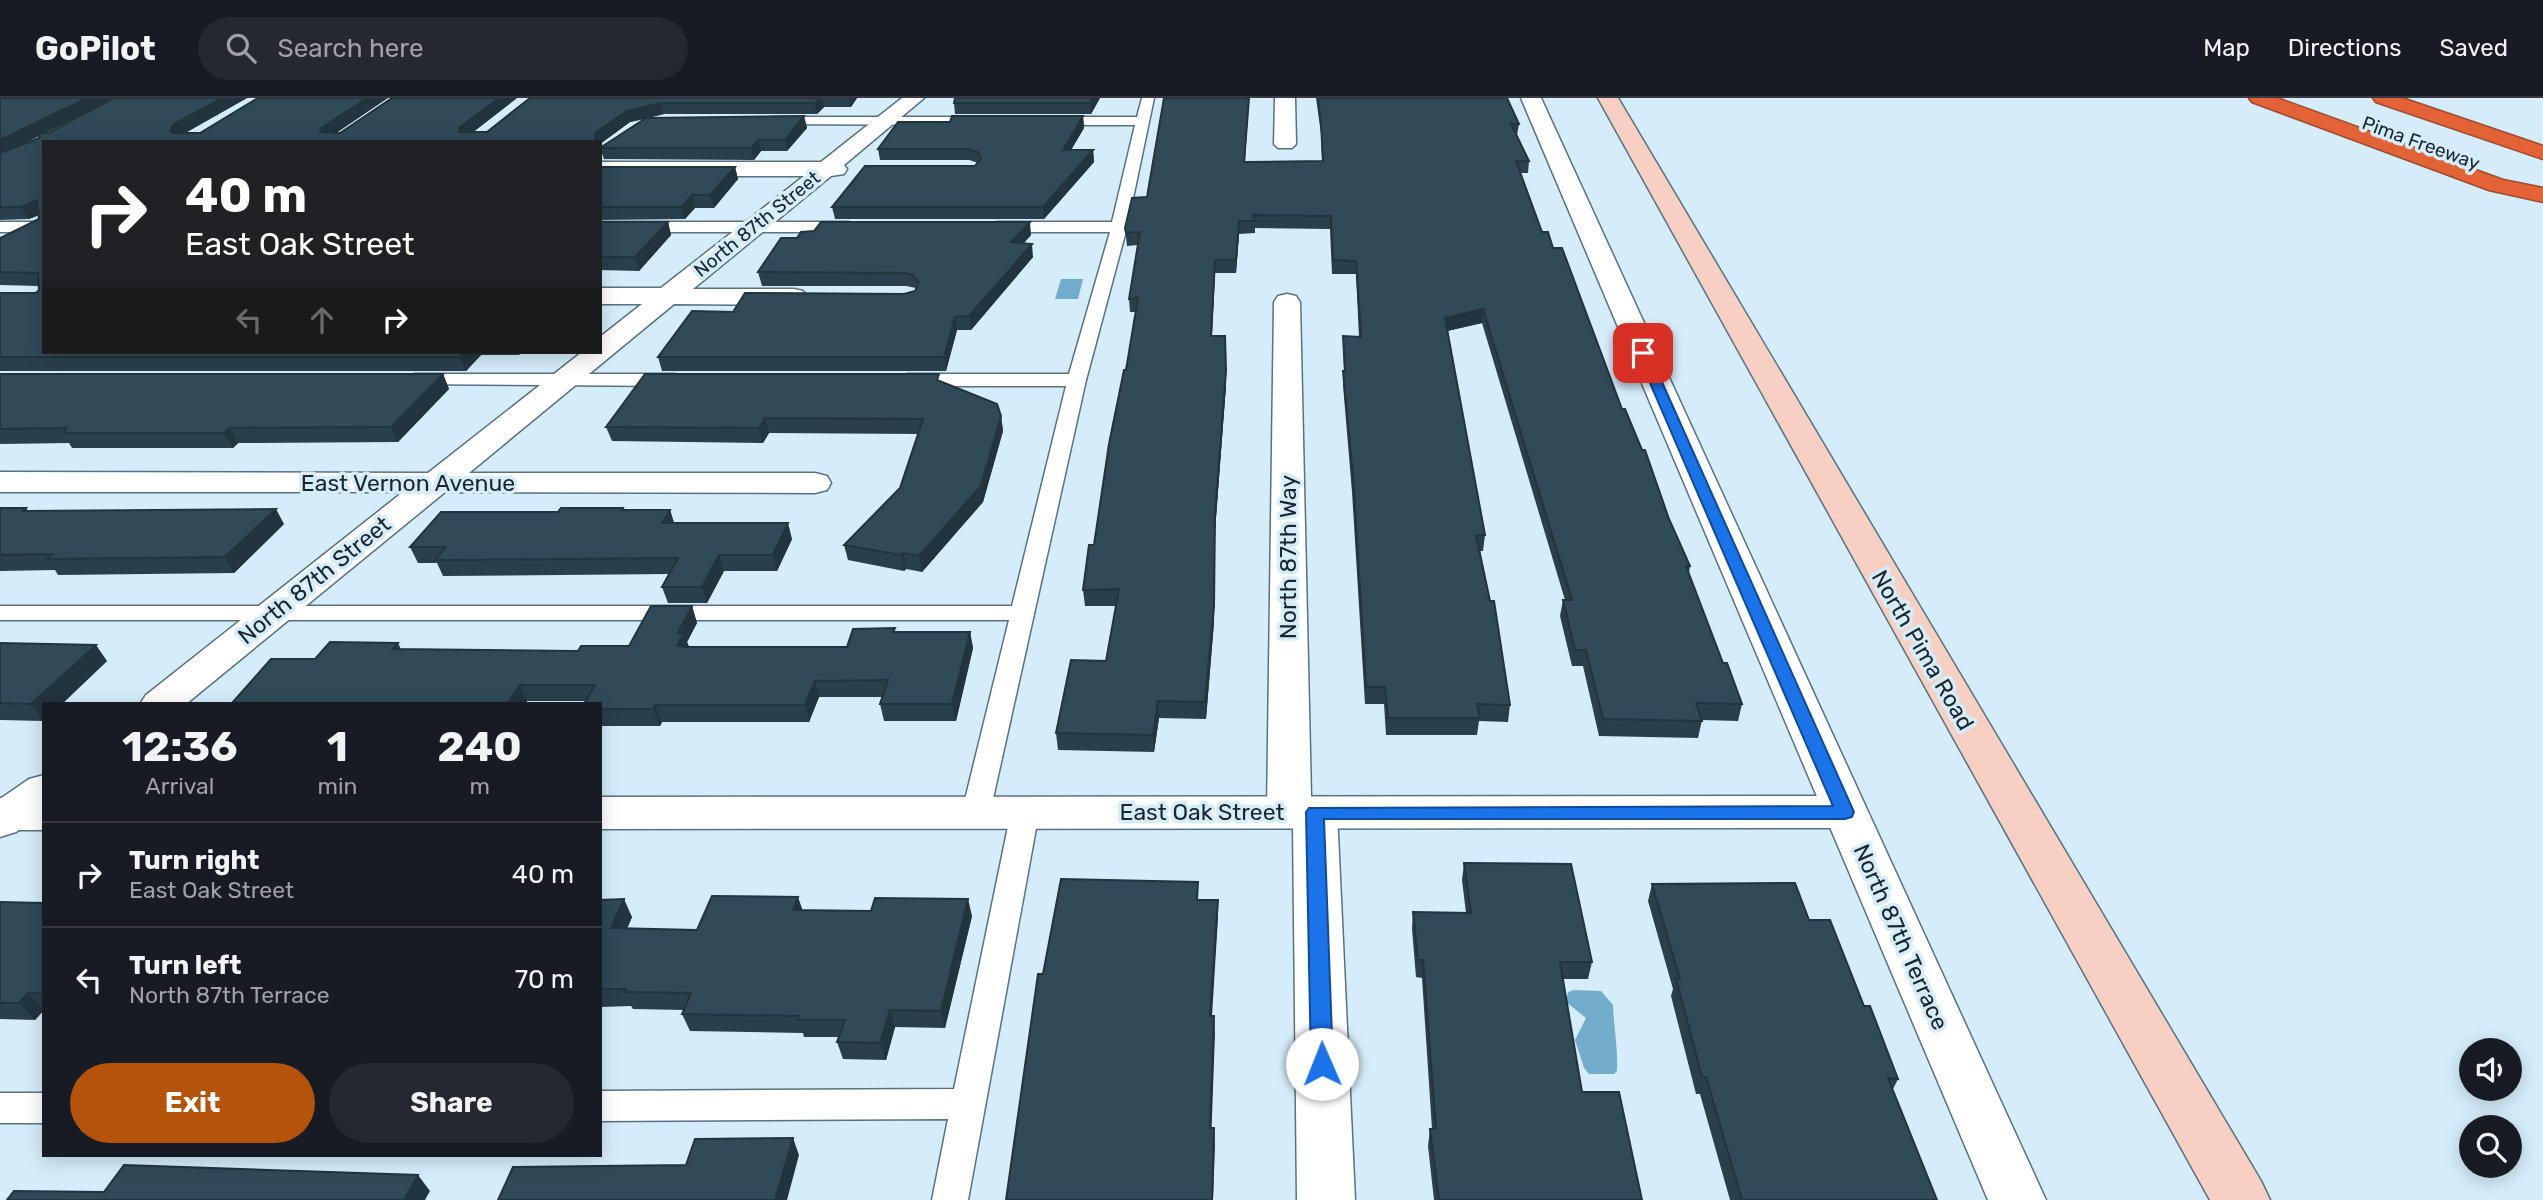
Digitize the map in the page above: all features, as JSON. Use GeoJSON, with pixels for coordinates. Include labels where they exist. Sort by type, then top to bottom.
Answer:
{"type":"FeatureCollection","features":[{"type":"Feature","properties":{"kind":"highway"},"geometry":{"type":"LineString","coordinates":[[2259,98],[2497,185],[2543,195]]}},
{"type":"Feature","properties":{"kind":"highway","name":"Pima Freeway"},"geometry":{"type":"LineString","coordinates":[[2299,98],[2543,188]]}},
{"type":"Feature","properties":{"kind":"highway","name":"Pima Freeway"},"geometry":{"type":"LineString","coordinates":[[2383,98],[2543,153]]}},
{"type":"Feature","properties":{"kind":"highway"},"geometry":{"type":"LineString","coordinates":[[2433,98],[2543,136]]}},
{"type":"Feature","properties":{"kind":"main road","name":"North Pima Road"},"geometry":{"type":"LineString","coordinates":[[1608,98],[2241,1200]]}},
{"type":"Feature","properties":{"kind":"street","name":"North 87th Street"},"geometry":{"type":"LineString","coordinates":[[602,349],[914,98]]}},
{"type":"Feature","properties":{"kind":"street"},"geometry":{"type":"LineString","coordinates":[[1285,98],[1285,144]]}},
{"type":"Feature","properties":{"kind":"street","name":"North 87th Terrace"},"geometry":{"type":"LineString","coordinates":[[1531,98],[2017,1200]]}},
{"type":"Feature","properties":{"kind":"street"},"geometry":{"type":"LineString","coordinates":[[602,169],[856,169]]}},
{"type":"Feature","properties":{"kind":"street"},"geometry":{"type":"LineString","coordinates":[[0,246],[41,225]]}},
{"type":"Feature","properties":{"kind":"street"},"geometry":{"type":"LineString","coordinates":[[602,296],[814,297]]}},
{"type":"Feature","properties":{"kind":"street","name":"North 87th Way"},"geometry":{"type":"LineString","coordinates":[[1287,302],[1302,812],[1326,1200]]}},
{"type":"Feature","properties":{"kind":"street","name":"North 87th Street"},"geometry":{"type":"LineString","coordinates":[[162,702],[595,354]]}},
{"type":"Feature","properties":{"kind":"street","name":"East Vernon Avenue"},"geometry":{"type":"LineString","coordinates":[[0,482],[816,483]]}},
{"type":"Feature","properties":{"kind":"street","name":"East Oak Street"},"geometry":{"type":"LineString","coordinates":[[602,813],[1845,812]]}},
{"type":"Feature","properties":{"kind":"lane"},"geometry":{"type":"LineString","coordinates":[[976,812],[1077,380],[1119,227],[1148,98]]}},
{"type":"Feature","properties":{"kind":"lane"},"geometry":{"type":"LineString","coordinates":[[757,121],[1005,121]]}},
{"type":"Feature","properties":{"kind":"lane"},"geometry":{"type":"LineString","coordinates":[[1033,121],[1144,121]]}},
{"type":"Feature","properties":{"kind":"lane"},"geometry":{"type":"LineString","coordinates":[[0,227],[41,225]]}},
{"type":"Feature","properties":{"kind":"lane"},"geometry":{"type":"LineString","coordinates":[[602,227],[860,227]]}},
{"type":"Feature","properties":{"kind":"lane"},"geometry":{"type":"LineString","coordinates":[[983,227],[1119,227]]}},
{"type":"Feature","properties":{"kind":"lane"},"geometry":{"type":"LineString","coordinates":[[390,380],[692,380]]}},
{"type":"Feature","properties":{"kind":"lane"},"geometry":{"type":"LineString","coordinates":[[884,380],[1077,380]]}},
{"type":"Feature","properties":{"kind":"lane"},"geometry":{"type":"LineString","coordinates":[[0,613],[1022,613]]}},
{"type":"Feature","properties":{"kind":"lane"},"geometry":{"type":"LineString","coordinates":[[950,1200],[1025,812]]}},
{"type":"Feature","properties":{"kind":"lane"},"geometry":{"type":"LineString","coordinates":[[602,1106],[969,1104]]}},
{"type":"Feature","properties":{"kind":"lane"},"geometry":{"type":"LineString","coordinates":[[0,1108],[42,1108]]}},
{"type":"Feature","properties":{"kind":"water"},"geometry":{"type":"Polygon","coordinates":[[[1061,279],[1083,279],[1078,299],[1055,299],[1061,279]]]}},
{"type":"Feature","properties":{"kind":"water"},"geometry":{"type":"Polygon","coordinates":[[[1601,991],[1613,1005],[1617,1063],[1617,1071],[1614,1074],[1589,1074],[1584,1068],[1575,1040],[1586,1018],[1566,1002],[1568,992],[1601,991]]]}},
{"type":"Feature","properties":{"kind":"building"},"geometry":{"type":"Polygon","coordinates":[[[0,98],[87,98],[0,140],[0,98]]]}},
{"type":"Feature","properties":{"kind":"building"},"geometry":{"type":"Polygon","coordinates":[[[114,98],[222,98],[174,124],[170,131],[200,133],[258,98],[367,98],[321,128],[320,132],[340,133],[392,98],[499,98],[459,128],[459,132],[487,132],[530,98],[820,98],[815,103],[661,103],[627,111],[595,133],[595,140],[42,140],[42,354],[463,354],[460,357],[0,357],[0,293],[36,293],[39,290],[38,273],[0,272],[0,238],[39,219],[37,200],[21,207],[0,207],[0,153],[39,138],[40,133],[48,133],[114,98]]]}},
{"type":"Feature","properties":{"kind":"building"},"geometry":{"type":"Polygon","coordinates":[[[955,98],[1093,98],[1090,103],[954,103],[955,98]]]}},
{"type":"Feature","properties":{"kind":"building"},"geometry":{"type":"Polygon","coordinates":[[[1164,98],[1249,98],[1244,162],[1323,161],[1318,98],[1507,98],[1519,124],[1511,124],[1529,161],[1516,161],[1542,232],[1548,232],[1553,248],[1562,248],[1622,409],[1625,409],[1642,450],[1645,450],[1669,519],[1690,566],[1686,566],[1723,663],[1727,663],[1742,704],[1696,703],[1702,721],[1603,719],[1586,650],[1575,650],[1563,600],[1572,600],[1483,309],[1445,318],[1485,535],[1476,535],[1490,601],[1494,601],[1510,705],[1477,704],[1480,718],[1388,718],[1385,687],[1366,687],[1353,476],[1343,371],[1343,336],[1361,337],[1356,261],[1333,260],[1331,216],[1253,215],[1255,221],[1239,221],[1236,260],[1215,260],[1211,336],[1225,336],[1226,371],[1215,515],[1214,606],[1205,702],[1158,701],[1153,735],[1056,733],[1071,660],[1106,661],[1119,589],[1083,590],[1089,545],[1094,545],[1109,444],[1126,370],[1138,298],[1129,299],[1140,232],[1126,233],[1125,228],[1132,198],[1147,197],[1164,98]]]}},
{"type":"Feature","properties":{"kind":"building"},"geometry":{"type":"Polygon","coordinates":[[[804,116],[785,140],[758,140],[751,148],[602,148],[646,118],[804,116]]]}},
{"type":"Feature","properties":{"kind":"building"},"geometry":{"type":"Polygon","coordinates":[[[952,116],[1083,116],[1063,150],[1093,150],[1043,207],[832,207],[865,166],[975,166],[981,159],[978,152],[967,149],[878,149],[898,122],[950,122],[952,116]]]}},
{"type":"Feature","properties":{"kind":"building"},"geometry":{"type":"Polygon","coordinates":[[[602,167],[735,167],[710,195],[692,195],[681,207],[602,207],[602,167]]]}},
{"type":"Feature","properties":{"kind":"building"},"geometry":{"type":"Polygon","coordinates":[[[602,222],[668,222],[635,257],[602,257],[602,222]]]}},
{"type":"Feature","properties":{"kind":"building"},"geometry":{"type":"Polygon","coordinates":[[[821,222],[1030,222],[1011,242],[1032,244],[969,316],[955,317],[944,357],[658,357],[692,311],[733,312],[745,293],[904,294],[915,291],[919,282],[913,275],[904,273],[758,272],[781,238],[797,238],[801,232],[814,231],[821,222]]]}},
{"type":"Feature","properties":{"kind":"building"},"geometry":{"type":"Polygon","coordinates":[[[0,374],[443,374],[391,427],[230,428],[224,433],[63,433],[67,428],[0,429],[0,374]]]}},
{"type":"Feature","properties":{"kind":"building"},"geometry":{"type":"Polygon","coordinates":[[[645,374],[939,374],[937,380],[997,404],[1001,416],[981,486],[919,556],[903,553],[901,555],[844,545],[900,488],[923,419],[765,418],[759,428],[606,427],[645,374]]]}},
{"type":"Feature","properties":{"kind":"building"},"geometry":{"type":"Polygon","coordinates":[[[0,508],[26,508],[23,511],[276,509],[225,557],[47,559],[53,554],[0,555],[0,508]]]}},
{"type":"Feature","properties":{"kind":"building"},"geometry":{"type":"Polygon","coordinates":[[[561,508],[670,510],[662,523],[788,523],[773,555],[719,555],[702,587],[662,587],[678,558],[435,560],[446,547],[410,547],[441,512],[558,512],[561,508]]]}},
{"type":"Feature","properties":{"kind":"building"},"geometry":{"type":"Polygon","coordinates":[[[651,606],[692,606],[678,633],[684,633],[677,646],[686,647],[847,647],[853,629],[970,632],[952,704],[880,704],[888,680],[815,681],[805,705],[655,705],[653,709],[602,709],[602,702],[585,702],[595,685],[520,685],[508,702],[233,702],[271,659],[315,659],[330,642],[398,643],[393,649],[578,651],[581,646],[629,646],[651,606]]]}},
{"type":"Feature","properties":{"kind":"building"},"geometry":{"type":"Polygon","coordinates":[[[0,643],[96,645],[31,704],[0,703],[0,643]]]}},
{"type":"Feature","properties":{"kind":"building"},"geometry":{"type":"Polygon","coordinates":[[[1464,863],[1571,864],[1592,962],[1560,962],[1582,1092],[1619,1092],[1642,1200],[1439,1200],[1430,1129],[1436,1129],[1423,960],[1418,960],[1413,912],[1471,913],[1464,863]]]}},
{"type":"Feature","properties":{"kind":"building"},"geometry":{"type":"Polygon","coordinates":[[[1061,879],[1198,882],[1197,900],[1218,900],[1210,1016],[1214,1016],[1210,1128],[1214,1128],[1212,1200],[1006,1200],[1038,974],[1043,974],[1061,879]]]}},
{"type":"Feature","properties":{"kind":"building"},"geometry":{"type":"Polygon","coordinates":[[[1795,883],[1809,920],[1830,920],[1864,1006],[1870,1006],[1898,1079],[1888,1078],[1937,1200],[1742,1200],[1706,1077],[1702,1077],[1676,979],[1680,979],[1652,884],[1795,883]]]}},
{"type":"Feature","properties":{"kind":"building"},"geometry":{"type":"Polygon","coordinates":[[[712,896],[798,897],[793,910],[871,911],[875,898],[968,899],[941,1011],[890,1010],[880,1043],[837,1042],[845,1020],[798,1020],[799,1016],[682,1014],[691,993],[602,989],[602,900],[624,899],[611,928],[697,930],[712,896]]]}},
{"type":"Feature","properties":{"kind":"building"},"geometry":{"type":"Polygon","coordinates":[[[0,902],[42,903],[42,993],[28,993],[19,1003],[0,1003],[0,902]]]}},
{"type":"Feature","properties":{"kind":"building"},"geometry":{"type":"Polygon","coordinates":[[[793,1138],[775,1200],[498,1200],[513,1167],[686,1165],[695,1139],[793,1138]]]}},
{"type":"Feature","properties":{"kind":"building"},"geometry":{"type":"Polygon","coordinates":[[[124,1165],[418,1175],[404,1200],[7,1200],[14,1191],[104,1192],[124,1165]]]}},
{"type":"Feature","properties":{"kind":"route"},"geometry":{"type":"LineString","coordinates":[[1322,1064],[1315,812],[1845,812],[1643,353]]}}]}
